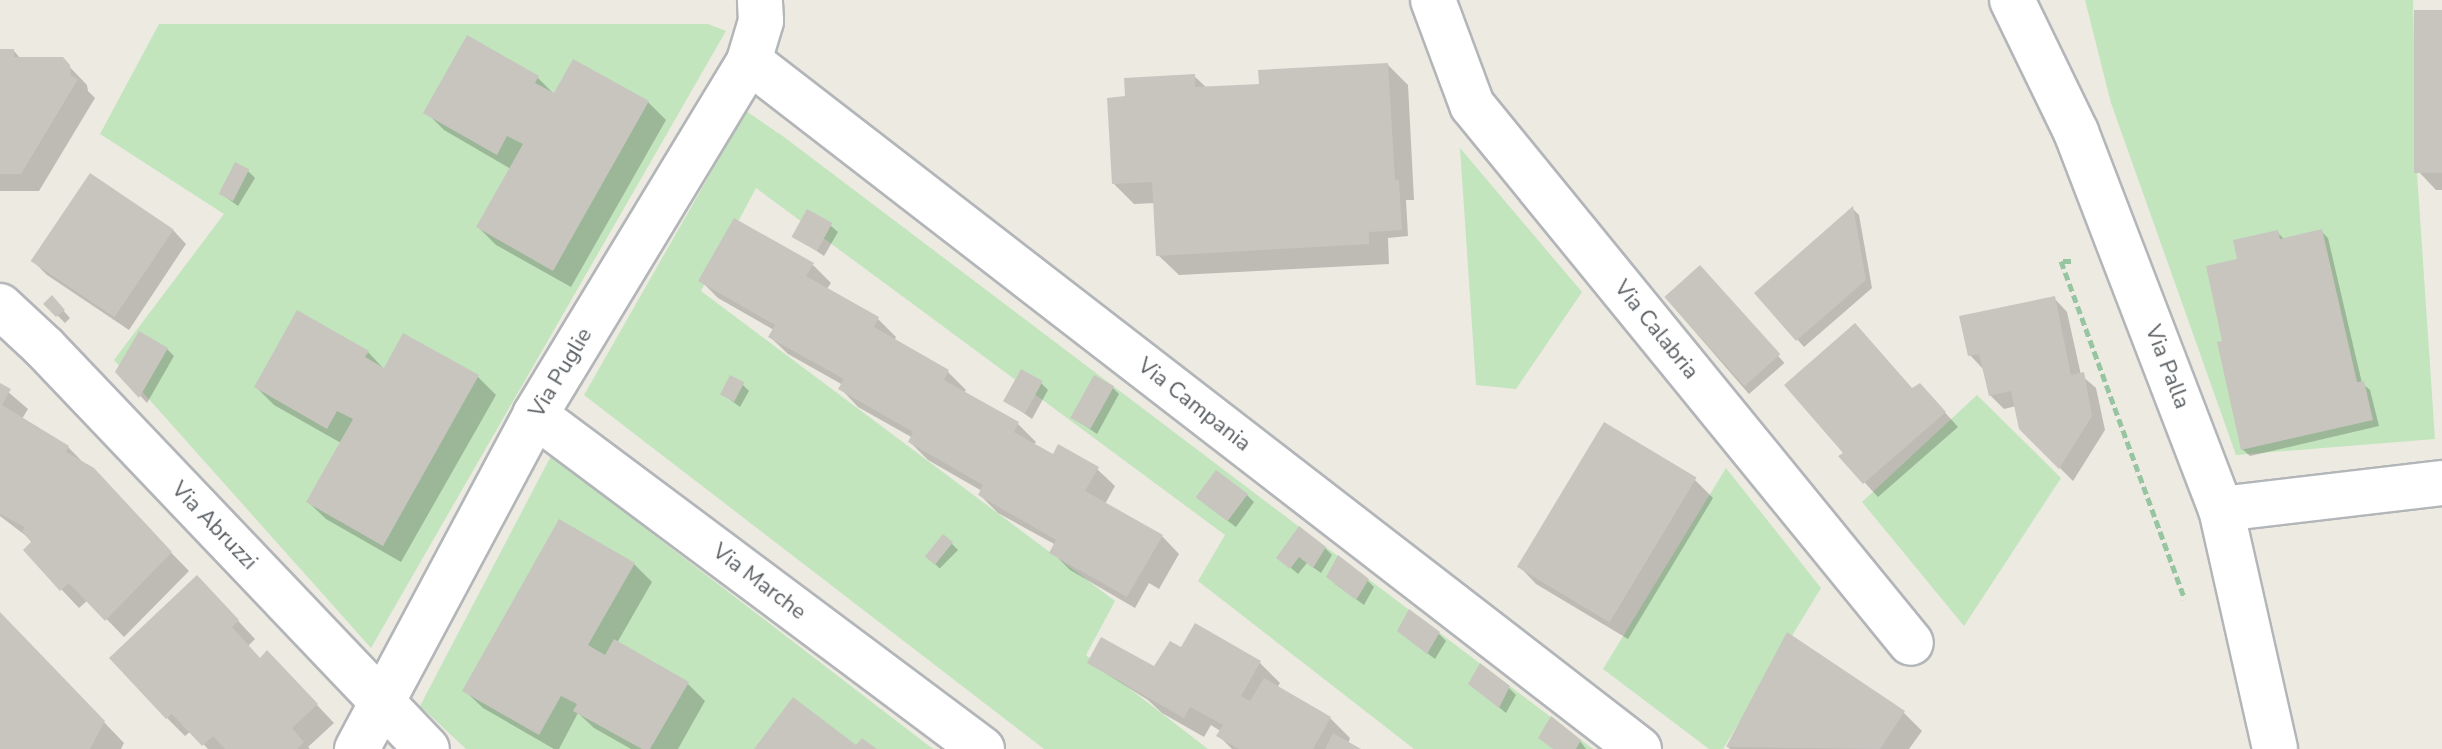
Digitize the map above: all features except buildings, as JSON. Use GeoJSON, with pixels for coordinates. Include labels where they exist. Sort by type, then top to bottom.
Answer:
{"type":"FeatureCollection","features":[{"type":"Feature","properties":{"kind":"street","name":"Via Puglie"},"geometry":{"type":"LineString","coordinates":[[357,749],[535,415],[749,61],[761,21],[760,0]]}},
{"type":"Feature","properties":{"kind":"street","name":"Via Calabria"},"geometry":{"type":"LineString","coordinates":[[1433,0],[1472,105],[1911,643]]}},
{"type":"Feature","properties":{"kind":"street","name":"Via Palla"},"geometry":{"type":"LineString","coordinates":[[2012,0],[2076,132],[2221,509],[2275,749]]}},
{"type":"Feature","properties":{"kind":"street","name":"Via Campania"},"geometry":{"type":"LineString","coordinates":[[749,61],[1639,749]]}},
{"type":"Feature","properties":{"kind":"street","name":"Via Abruzzi"},"geometry":{"type":"LineString","coordinates":[[0,306],[44,347],[427,749]]}},
{"type":"Feature","properties":{"kind":"street","name":"Via Marche"},"geometry":{"type":"LineString","coordinates":[[535,415],[982,749]]}},
{"type":"Feature","properties":{"kind":"street"},"geometry":{"type":"LineString","coordinates":[[2221,509],[2442,483]]}},
{"type":"Feature","properties":{"kind":"green space"},"geometry":{"type":"Polygon","coordinates":[[[2085,0],[2413,0],[2417,173],[2435,439],[2236,455],[2111,103],[2085,0]]]}},
{"type":"Feature","properties":{"kind":"green space"},"geometry":{"type":"Polygon","coordinates":[[[159,24],[708,24],[726,31],[371,648],[114,360],[224,214],[100,134],[159,24]]]}},
{"type":"Feature","properties":{"kind":"green space"},"geometry":{"type":"Polygon","coordinates":[[[746,111],[1593,749],[1414,749],[1198,581],[1225,535],[756,188],[701,291],[1115,601],[1086,655],[1208,749],[1044,749],[584,395],[746,111]]]}},
{"type":"Feature","properties":{"kind":"green space"},"geometry":{"type":"Polygon","coordinates":[[[1460,148],[1582,292],[1516,389],[1476,385],[1460,148]]]}},
{"type":"Feature","properties":{"kind":"green space"},"geometry":{"type":"Polygon","coordinates":[[[1977,395],[2061,478],[1964,626],[1862,502],[1977,395]]]}},
{"type":"Feature","properties":{"kind":"green space"},"geometry":{"type":"Polygon","coordinates":[[[551,456],[933,749],[466,749],[420,706],[551,456]]]}},
{"type":"Feature","properties":{"kind":"green space"},"geometry":{"type":"Polygon","coordinates":[[[1726,468],[1821,588],[1723,749],[1709,749],[1603,669],[1726,468]]]}}]}
